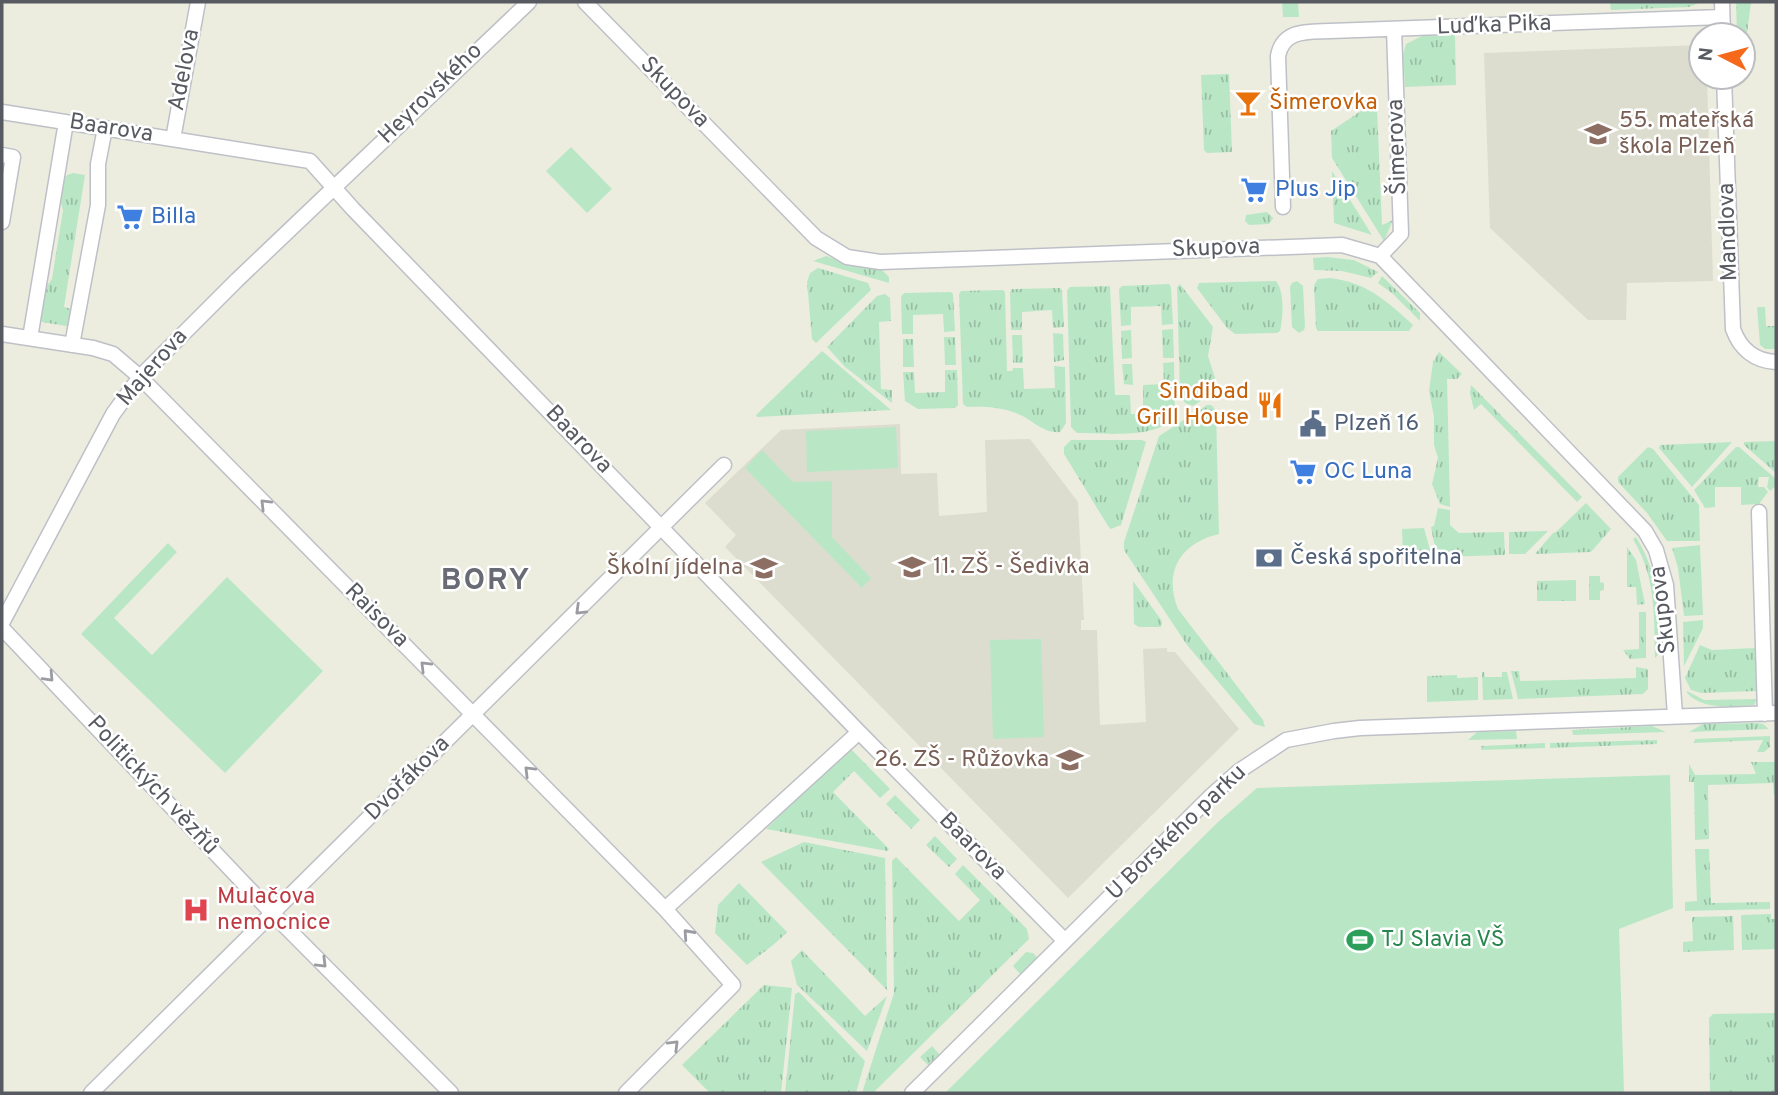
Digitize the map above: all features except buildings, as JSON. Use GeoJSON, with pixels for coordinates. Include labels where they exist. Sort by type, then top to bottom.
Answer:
{"type":"FeatureCollection","features":[{"type":"Feature","properties":{"kind":"street","name":"Adelova"},"geometry":{"type":"LineString","coordinates":[[173,139],[198,2]]}},
{"type":"Feature","properties":{"kind":"street","name":"Heyrovského"},"geometry":{"type":"LineString","coordinates":[[334,187],[529,2]]}},
{"type":"Feature","properties":{"kind":"street","name":"Skupova"},"geometry":{"type":"LineString","coordinates":[[585,2],[816,238],[847,257],[880,262],[1309,246],[1342,246],[1380,257],[1645,531],[1656,550],[1666,585],[1675,716]]}},
{"type":"Feature","properties":{"kind":"street"},"geometry":{"type":"LineString","coordinates":[[1722,2],[1722,21]]}},
{"type":"Feature","properties":{"kind":"street","name":"Luďka Pika"},"geometry":{"type":"LineString","coordinates":[[1283,207],[1278,56],[1284,41],[1298,33],[1722,17]]}},
{"type":"Feature","properties":{"kind":"street","name":"Šimerova"},"geometry":{"type":"LineString","coordinates":[[1380,257],[1401,234],[1394,29]]}},
{"type":"Feature","properties":{"kind":"street","name":"Mandlova"},"geometry":{"type":"LineString","coordinates":[[1724,91],[1733,329],[1739,343],[1749,353],[1762,360],[1776,362]]}},
{"type":"Feature","properties":{"kind":"street","name":"Baarova"},"geometry":{"type":"LineString","coordinates":[[2,112],[310,161],[859,732],[1065,941]]}},
{"type":"Feature","properties":{"kind":"street"},"geometry":{"type":"LineString","coordinates":[[30,338],[66,122]]}},
{"type":"Feature","properties":{"kind":"street"},"geometry":{"type":"LineString","coordinates":[[72,345],[98,205],[98,164],[105,128]]}},
{"type":"Feature","properties":{"kind":"street"},"geometry":{"type":"LineString","coordinates":[[2,155],[13,156],[2,222]]}},
{"type":"Feature","properties":{"kind":"street","name":"Majerova"},"geometry":{"type":"LineString","coordinates":[[2,625],[113,414],[140,377],[334,187]]}},
{"type":"Feature","properties":{"kind":"street","name":"Raisova"},"geometry":{"type":"LineString","coordinates":[[2,334],[113,354],[140,377],[665,909],[733,985],[626,1093]]}},
{"type":"Feature","properties":{"kind":"street","name":"Dvořákova"},"geometry":{"type":"LineString","coordinates":[[91,1093],[724,465]]}},
{"type":"Feature","properties":{"kind":"street","name":"U Borského parku"},"geometry":{"type":"LineString","coordinates":[[912,1093],[1212,795],[1238,771],[1286,740],[1360,728],[1771,713],[1759,512]]}},
{"type":"Feature","properties":{"kind":"street","name":"Politických vězňů"},"geometry":{"type":"LineString","coordinates":[[2,625],[273,914],[452,1093]]}},
{"type":"Feature","properties":{"kind":"street"},"geometry":{"type":"LineString","coordinates":[[665,909],[859,732]]}},
{"type":"Feature","properties":{"kind":"shaded area","name":"55. mateřská škola Plzeň"},"geometry":{"type":"Polygon","coordinates":[[[1687,46],[1687,91],[1707,91],[1713,281],[1627,283],[1626,320],[1588,320],[1490,228],[1484,53],[1687,46]]]}},
{"type":"Feature","properties":{"kind":"shaded area"},"geometry":{"type":"Polygon","coordinates":[[[900,424],[901,474],[937,473],[939,516],[987,512],[985,440],[1030,439],[1078,502],[1084,620],[1081,620],[1081,630],[1097,630],[1100,725],[1146,722],[1143,649],[1167,648],[1167,652],[1175,652],[1239,729],[1068,898],[725,547],[736,535],[705,503],[781,430],[900,424]]]}},
{"type":"Feature","properties":{"kind":"green space"},"geometry":{"type":"Polygon","coordinates":[[[1282,2],[1298,2],[1299,17],[1283,17],[1282,2]]]}},
{"type":"Feature","properties":{"kind":"green space"},"geometry":{"type":"Polygon","coordinates":[[[1610,2],[1701,2],[1689,7],[1611,10],[1610,2]]]}},
{"type":"Feature","properties":{"kind":"green space"},"geometry":{"type":"Polygon","coordinates":[[[1736,2],[1751,2],[1749,21],[1737,21],[1736,2]]]}},
{"type":"Feature","properties":{"kind":"green space"},"geometry":{"type":"Polygon","coordinates":[[[1455,35],[1456,85],[1405,87],[1403,55],[1406,44],[1422,36],[1455,35]]]}},
{"type":"Feature","properties":{"kind":"green space"},"geometry":{"type":"Polygon","coordinates":[[[1229,74],[1232,152],[1207,153],[1204,150],[1201,75],[1229,74]]]}},
{"type":"Feature","properties":{"kind":"green space"},"geometry":{"type":"Polygon","coordinates":[[[1377,108],[1382,225],[1393,220],[1384,241],[1332,158],[1331,131],[1364,109],[1377,108]]]}},
{"type":"Feature","properties":{"kind":"green space"},"geometry":{"type":"Polygon","coordinates":[[[571,147],[612,189],[587,213],[546,171],[571,147]]]}},
{"type":"Feature","properties":{"kind":"green space"},"geometry":{"type":"Polygon","coordinates":[[[1332,171],[1372,235],[1334,223],[1332,171]]]}},
{"type":"Feature","properties":{"kind":"green space"},"geometry":{"type":"Polygon","coordinates":[[[73,173],[85,175],[64,307],[75,310],[72,327],[42,322],[40,318],[43,291],[52,279],[63,210],[59,196],[62,180],[73,173]]]}},
{"type":"Feature","properties":{"kind":"green space"},"geometry":{"type":"Polygon","coordinates":[[[1267,212],[1273,218],[1269,224],[1249,225],[1245,221],[1246,215],[1267,212]]]}},
{"type":"Feature","properties":{"kind":"green space"},"geometry":{"type":"Polygon","coordinates":[[[826,256],[854,266],[882,270],[889,277],[889,283],[813,261],[826,256]]]}},
{"type":"Feature","properties":{"kind":"green space"},"geometry":{"type":"Polygon","coordinates":[[[1313,258],[1354,260],[1378,272],[1371,278],[1342,271],[1314,270],[1313,258]]]}},
{"type":"Feature","properties":{"kind":"green space"},"geometry":{"type":"Polygon","coordinates":[[[818,268],[868,283],[871,290],[816,343],[812,339],[807,282],[810,273],[818,268]]]}},
{"type":"Feature","properties":{"kind":"green space"},"geometry":{"type":"Polygon","coordinates":[[[1382,276],[1420,313],[1420,321],[1378,283],[1382,276]]]}},
{"type":"Feature","properties":{"kind":"green space"},"geometry":{"type":"Polygon","coordinates":[[[1330,278],[1365,288],[1413,325],[1409,331],[1318,331],[1314,285],[1318,279],[1330,278]]]}},
{"type":"Feature","properties":{"kind":"green space"},"geometry":{"type":"Polygon","coordinates":[[[1276,281],[1281,292],[1282,305],[1280,331],[1277,333],[1235,334],[1227,328],[1197,288],[1199,283],[1276,281]]]}},
{"type":"Feature","properties":{"kind":"green space"},"geometry":{"type":"Polygon","coordinates":[[[1297,281],[1303,286],[1305,327],[1299,333],[1292,327],[1290,287],[1297,281]]]}},
{"type":"Feature","properties":{"kind":"green space"},"geometry":{"type":"Polygon","coordinates":[[[1169,284],[1173,324],[1162,325],[1161,306],[1131,307],[1131,325],[1121,326],[1119,289],[1122,286],[1169,284]]]}},
{"type":"Feature","properties":{"kind":"green space"},"geometry":{"type":"Polygon","coordinates":[[[1180,284],[1213,327],[1208,356],[1215,384],[1208,396],[1193,406],[1185,403],[1180,395],[1177,287],[1180,284]]]}},
{"type":"Feature","properties":{"kind":"green space"},"geometry":{"type":"Polygon","coordinates":[[[1110,286],[1115,395],[1130,395],[1131,414],[1143,414],[1143,385],[1164,384],[1163,363],[1174,362],[1175,415],[1168,423],[1144,432],[1077,433],[1071,427],[1067,290],[1070,287],[1110,286]]]}},
{"type":"Feature","properties":{"kind":"green space"},"geometry":{"type":"Polygon","coordinates":[[[1060,288],[1064,327],[1053,328],[1052,310],[1022,312],[1022,330],[1011,330],[1012,289],[1060,288]]]}},
{"type":"Feature","properties":{"kind":"green space"},"geometry":{"type":"Polygon","coordinates":[[[1003,290],[1007,371],[1023,368],[1024,389],[1055,388],[1054,366],[1065,367],[1066,423],[1060,432],[1048,431],[1010,411],[992,407],[967,407],[963,404],[959,294],[961,291],[1003,290]]]}},
{"type":"Feature","properties":{"kind":"green space"},"geometry":{"type":"Polygon","coordinates":[[[951,292],[955,331],[944,332],[943,314],[913,315],[913,334],[902,334],[901,297],[904,293],[951,292]]]}},
{"type":"Feature","properties":{"kind":"green space"},"geometry":{"type":"Polygon","coordinates":[[[885,294],[890,298],[891,321],[879,322],[881,389],[892,390],[892,403],[845,367],[827,347],[877,296],[885,294]]]}},
{"type":"Feature","properties":{"kind":"green space"},"geometry":{"type":"Polygon","coordinates":[[[1757,307],[1765,307],[1766,326],[1776,326],[1776,349],[1765,349],[1760,345],[1757,307]]]}},
{"type":"Feature","properties":{"kind":"green space"},"geometry":{"type":"Polygon","coordinates":[[[1173,329],[1174,358],[1163,358],[1162,330],[1173,329]]]}},
{"type":"Feature","properties":{"kind":"green space"},"geometry":{"type":"Polygon","coordinates":[[[1131,330],[1132,358],[1122,359],[1121,331],[1131,330]]]}},
{"type":"Feature","properties":{"kind":"green space"},"geometry":{"type":"Polygon","coordinates":[[[1053,333],[1063,334],[1064,360],[1054,362],[1053,333]]]}},
{"type":"Feature","properties":{"kind":"green space"},"geometry":{"type":"Polygon","coordinates":[[[1012,335],[1022,335],[1023,363],[1013,363],[1012,335]]]}},
{"type":"Feature","properties":{"kind":"green space"},"geometry":{"type":"Polygon","coordinates":[[[944,337],[955,337],[956,365],[945,365],[944,337]]]}},
{"type":"Feature","properties":{"kind":"green space"},"geometry":{"type":"Polygon","coordinates":[[[903,339],[913,339],[914,367],[903,367],[903,339]]]}},
{"type":"Feature","properties":{"kind":"green space"},"geometry":{"type":"Polygon","coordinates":[[[822,351],[891,410],[757,417],[756,415],[822,351]]]}},
{"type":"Feature","properties":{"kind":"green space"},"geometry":{"type":"Polygon","coordinates":[[[1439,352],[1462,374],[1457,379],[1447,379],[1450,507],[1440,504],[1432,484],[1438,458],[1434,445],[1434,417],[1429,391],[1433,362],[1439,352]]]}},
{"type":"Feature","properties":{"kind":"green space"},"geometry":{"type":"Polygon","coordinates":[[[1122,364],[1132,364],[1133,385],[1124,384],[1122,364]]]}},
{"type":"Feature","properties":{"kind":"green space"},"geometry":{"type":"Polygon","coordinates":[[[945,370],[957,370],[958,405],[955,408],[918,409],[905,401],[903,372],[914,372],[915,393],[945,392],[945,370]]]}},
{"type":"Feature","properties":{"kind":"green space"},"geometry":{"type":"Polygon","coordinates":[[[1471,385],[1582,497],[1577,502],[1481,404],[1474,410],[1471,385]]]}},
{"type":"Feature","properties":{"kind":"green space"},"geometry":{"type":"Polygon","coordinates":[[[1207,405],[1216,410],[1219,534],[1194,544],[1185,552],[1174,571],[1174,595],[1178,609],[1263,720],[1265,727],[1254,724],[1187,645],[1124,550],[1124,542],[1159,436],[1207,405]]]}},
{"type":"Feature","properties":{"kind":"green space"},"geometry":{"type":"Polygon","coordinates":[[[896,427],[898,468],[807,472],[806,431],[896,427]]]}},
{"type":"Feature","properties":{"kind":"green space"},"geometry":{"type":"Polygon","coordinates":[[[1071,440],[1146,442],[1121,525],[1111,529],[1108,526],[1064,454],[1064,447],[1071,440]]]}},
{"type":"Feature","properties":{"kind":"green space"},"geometry":{"type":"Polygon","coordinates":[[[1776,441],[1776,473],[1744,445],[1744,442],[1776,441]]]}},
{"type":"Feature","properties":{"kind":"green space"},"geometry":{"type":"Polygon","coordinates":[[[1732,442],[1692,487],[1659,448],[1660,445],[1732,442]]]}},
{"type":"Feature","properties":{"kind":"green space"},"geometry":{"type":"Polygon","coordinates":[[[1648,447],[1653,449],[1699,505],[1700,541],[1667,541],[1647,513],[1618,482],[1618,477],[1648,447]]]}},
{"type":"Feature","properties":{"kind":"green space"},"geometry":{"type":"Polygon","coordinates":[[[1736,447],[1776,479],[1776,486],[1770,491],[1767,487],[1769,477],[1759,477],[1758,487],[1764,487],[1768,492],[1759,504],[1741,505],[1741,487],[1715,487],[1715,507],[1705,508],[1694,490],[1736,447]]]}},
{"type":"Feature","properties":{"kind":"green space"},"geometry":{"type":"Polygon","coordinates":[[[762,450],[793,482],[832,481],[832,537],[871,578],[862,588],[745,468],[762,450]]]}},
{"type":"Feature","properties":{"kind":"green space"},"geometry":{"type":"Polygon","coordinates":[[[1586,503],[1611,529],[1591,552],[1535,554],[1553,533],[1586,503]]]}},
{"type":"Feature","properties":{"kind":"green space"},"geometry":{"type":"Polygon","coordinates":[[[1438,508],[1450,510],[1450,525],[1459,533],[1504,532],[1505,555],[1442,557],[1434,543],[1431,527],[1434,526],[1438,508]]]}},
{"type":"Feature","properties":{"kind":"green space"},"geometry":{"type":"Polygon","coordinates":[[[1424,528],[1432,557],[1403,557],[1402,529],[1424,528]]]}},
{"type":"Feature","properties":{"kind":"green space"},"geometry":{"type":"Polygon","coordinates":[[[1548,531],[1525,554],[1509,554],[1509,532],[1548,531]]]}},
{"type":"Feature","properties":{"kind":"green space"},"geometry":{"type":"Polygon","coordinates":[[[1636,537],[1650,566],[1657,593],[1660,653],[1655,658],[1650,582],[1641,553],[1633,539],[1636,537]]]}},
{"type":"Feature","properties":{"kind":"green space"},"geometry":{"type":"Polygon","coordinates":[[[168,543],[177,552],[114,618],[152,655],[227,577],[323,671],[225,773],[81,634],[168,543]]]}},
{"type":"Feature","properties":{"kind":"green space"},"geometry":{"type":"Polygon","coordinates":[[[1700,545],[1703,615],[1684,616],[1678,568],[1672,548],[1700,545]]]}},
{"type":"Feature","properties":{"kind":"green space"},"geometry":{"type":"Polygon","coordinates":[[[1627,547],[1636,560],[1645,604],[1637,605],[1636,587],[1627,587],[1627,547]]]}},
{"type":"Feature","properties":{"kind":"green space"},"geometry":{"type":"Polygon","coordinates":[[[1589,576],[1600,576],[1600,582],[1604,583],[1600,600],[1589,600],[1589,576]]]}},
{"type":"Feature","properties":{"kind":"green space"},"geometry":{"type":"Polygon","coordinates":[[[1576,580],[1576,601],[1537,601],[1537,581],[1576,580]]]}},
{"type":"Feature","properties":{"kind":"green space"},"geometry":{"type":"Polygon","coordinates":[[[1133,581],[1162,621],[1161,627],[1139,627],[1134,624],[1133,581]]]}},
{"type":"Feature","properties":{"kind":"green space"},"geometry":{"type":"Polygon","coordinates":[[[1639,612],[1646,612],[1646,658],[1630,659],[1623,650],[1639,649],[1639,612]]]}},
{"type":"Feature","properties":{"kind":"green space"},"geometry":{"type":"Polygon","coordinates":[[[1703,620],[1703,628],[1684,666],[1683,622],[1703,620]]]}},
{"type":"Feature","properties":{"kind":"green space"},"geometry":{"type":"Polygon","coordinates":[[[1041,639],[1044,737],[993,739],[990,640],[1041,639]]]}},
{"type":"Feature","properties":{"kind":"green space"},"geometry":{"type":"Polygon","coordinates":[[[1700,645],[1712,650],[1755,648],[1756,691],[1701,693],[1691,690],[1685,678],[1700,645]]]}},
{"type":"Feature","properties":{"kind":"green space"},"geometry":{"type":"Polygon","coordinates":[[[1636,667],[1648,669],[1648,689],[1643,694],[1518,699],[1511,671],[1519,671],[1520,681],[1636,678],[1636,667]]]}},
{"type":"Feature","properties":{"kind":"green space"},"geometry":{"type":"Polygon","coordinates":[[[1482,672],[1485,677],[1502,677],[1502,672],[1507,672],[1513,699],[1483,700],[1482,672]]]}},
{"type":"Feature","properties":{"kind":"green space"},"geometry":{"type":"Polygon","coordinates":[[[1457,675],[1457,678],[1478,677],[1478,700],[1427,702],[1427,676],[1457,675]]]}},
{"type":"Feature","properties":{"kind":"green space"},"geometry":{"type":"Polygon","coordinates":[[[1687,691],[1704,700],[1757,699],[1754,705],[1718,706],[1701,703],[1687,691]]]}},
{"type":"Feature","properties":{"kind":"green space"},"geometry":{"type":"Polygon","coordinates":[[[1757,723],[1769,729],[1689,732],[1703,724],[1757,723]]]}},
{"type":"Feature","properties":{"kind":"green space"},"geometry":{"type":"Polygon","coordinates":[[[1652,726],[1666,732],[1573,735],[1572,730],[1652,726]]]}},
{"type":"Feature","properties":{"kind":"green space"},"geometry":{"type":"Polygon","coordinates":[[[1516,731],[1517,739],[1468,740],[1477,732],[1516,731]]]}},
{"type":"Feature","properties":{"kind":"green space"},"geometry":{"type":"Polygon","coordinates":[[[1770,736],[1770,747],[1764,752],[1757,752],[1763,740],[1694,743],[1695,739],[1770,736]]]}},
{"type":"Feature","properties":{"kind":"green space"},"geometry":{"type":"Polygon","coordinates":[[[1657,740],[1657,744],[1550,748],[1550,743],[1657,740]]]}},
{"type":"Feature","properties":{"kind":"green space"},"geometry":{"type":"Polygon","coordinates":[[[1545,743],[1545,748],[1481,750],[1481,746],[1545,743]]]}},
{"type":"Feature","properties":{"kind":"green space"},"geometry":{"type":"Polygon","coordinates":[[[850,748],[890,789],[880,798],[854,771],[833,792],[889,849],[887,851],[766,829],[850,748]]]}},
{"type":"Feature","properties":{"kind":"green space"},"geometry":{"type":"Polygon","coordinates":[[[1751,762],[1776,762],[1776,795],[1773,783],[1708,785],[1709,839],[1695,840],[1694,782],[1689,782],[1689,764],[1695,775],[1756,774],[1751,762]]]}},
{"type":"Feature","properties":{"kind":"green space","name":"TJ Slavia VŠ"},"geometry":{"type":"Polygon","coordinates":[[[1670,775],[1673,908],[1619,929],[1624,1093],[945,1093],[1218,822],[1257,788],[1670,775]]]}},
{"type":"Feature","properties":{"kind":"green space"},"geometry":{"type":"Polygon","coordinates":[[[895,795],[920,820],[911,829],[886,804],[895,795]]]}},
{"type":"Feature","properties":{"kind":"green space"},"geometry":{"type":"Polygon","coordinates":[[[935,836],[957,859],[949,867],[926,845],[935,836]]]}},
{"type":"Feature","properties":{"kind":"green space"},"geometry":{"type":"Polygon","coordinates":[[[804,842],[885,858],[887,990],[761,862],[804,842]]]}},
{"type":"Feature","properties":{"kind":"green space"},"geometry":{"type":"Polygon","coordinates":[[[1695,849],[1709,849],[1711,903],[1770,902],[1770,909],[1685,911],[1685,902],[1697,901],[1695,849]]]}},
{"type":"Feature","properties":{"kind":"green space"},"geometry":{"type":"Polygon","coordinates":[[[896,857],[959,921],[980,900],[955,874],[963,865],[1027,929],[1029,939],[873,1093],[862,1093],[894,993],[892,861],[896,857]]]}},
{"type":"Feature","properties":{"kind":"green space"},"geometry":{"type":"Polygon","coordinates":[[[739,883],[787,932],[747,965],[715,933],[718,905],[739,883]]]}},
{"type":"Feature","properties":{"kind":"green space"},"geometry":{"type":"Polygon","coordinates":[[[1771,914],[1771,919],[1776,919],[1776,949],[1742,950],[1741,915],[1771,914]]]}},
{"type":"Feature","properties":{"kind":"green space"},"geometry":{"type":"Polygon","coordinates":[[[1733,916],[1734,950],[1683,952],[1683,942],[1693,941],[1692,917],[1733,916]]]}},
{"type":"Feature","properties":{"kind":"green space"},"geometry":{"type":"Polygon","coordinates":[[[802,950],[865,1016],[887,996],[867,1051],[797,985],[791,961],[802,950]]]}},
{"type":"Feature","properties":{"kind":"green space"},"geometry":{"type":"Polygon","coordinates":[[[1026,952],[1033,953],[1038,958],[1021,975],[1013,966],[1026,952]]]}},
{"type":"Feature","properties":{"kind":"green space"},"geometry":{"type":"Polygon","coordinates":[[[764,985],[792,988],[781,1093],[710,1093],[682,1065],[764,985]]]}},
{"type":"Feature","properties":{"kind":"green space"},"geometry":{"type":"Polygon","coordinates":[[[799,992],[865,1061],[856,1093],[785,1093],[795,994],[799,992]]]}},
{"type":"Feature","properties":{"kind":"green space"},"geometry":{"type":"Polygon","coordinates":[[[1776,1013],[1776,1093],[1710,1093],[1709,1018],[1713,1014],[1776,1013]]]}},
{"type":"Feature","properties":{"kind":"green space"},"geometry":{"type":"Polygon","coordinates":[[[932,1046],[940,1055],[929,1066],[920,1057],[932,1046]]]}},
{"type":"Feature","properties":{"kind":"place","name":"Šimerovka"},"geometry":{"type":"Point","coordinates":[1248,103]}},
{"type":"Feature","properties":{"kind":"place","name":"55. mateřská škola Plzeň"},"geometry":{"type":"Point","coordinates":[1598,134]}},
{"type":"Feature","properties":{"kind":"place","name":"Plus Jip"},"geometry":{"type":"Point","coordinates":[1254,190]}},
{"type":"Feature","properties":{"kind":"place","name":"Billa"},"geometry":{"type":"Point","coordinates":[130,217]}},
{"type":"Feature","properties":{"kind":"place","name":"Sindibad Grill House"},"geometry":{"type":"Point","coordinates":[1270,405]}},
{"type":"Feature","properties":{"kind":"place","name":"Plzeň 16"},"geometry":{"type":"Point","coordinates":[1313,424]}},
{"type":"Feature","properties":{"kind":"place","name":"OC Luna"},"geometry":{"type":"Point","coordinates":[1303,472]}},
{"type":"Feature","properties":{"kind":"place","name":"Česká spořitelna"},"geometry":{"type":"Point","coordinates":[1269,558]}},
{"type":"Feature","properties":{"kind":"place","name":"11. ZŠ - Šedivka"},"geometry":{"type":"Point","coordinates":[912,567]}},
{"type":"Feature","properties":{"kind":"place","name":"Školní jídelna"},"geometry":{"type":"Point","coordinates":[764,568]}},
{"type":"Feature","properties":{"kind":"place","name":"26. ZŠ - Růžovka"},"geometry":{"type":"Point","coordinates":[1070,760]}},
{"type":"Feature","properties":{"kind":"place","name":"Mulačova nemocnice"},"geometry":{"type":"Point","coordinates":[196,910]}},
{"type":"Feature","properties":{"kind":"place","name":"TJ Slavia VŠ"},"geometry":{"type":"Point","coordinates":[1360,940]}},
{"type":"Feature","properties":{"kind":"district","name":"BORY"},"geometry":{"type":"Point","coordinates":[486,581]}}]}
